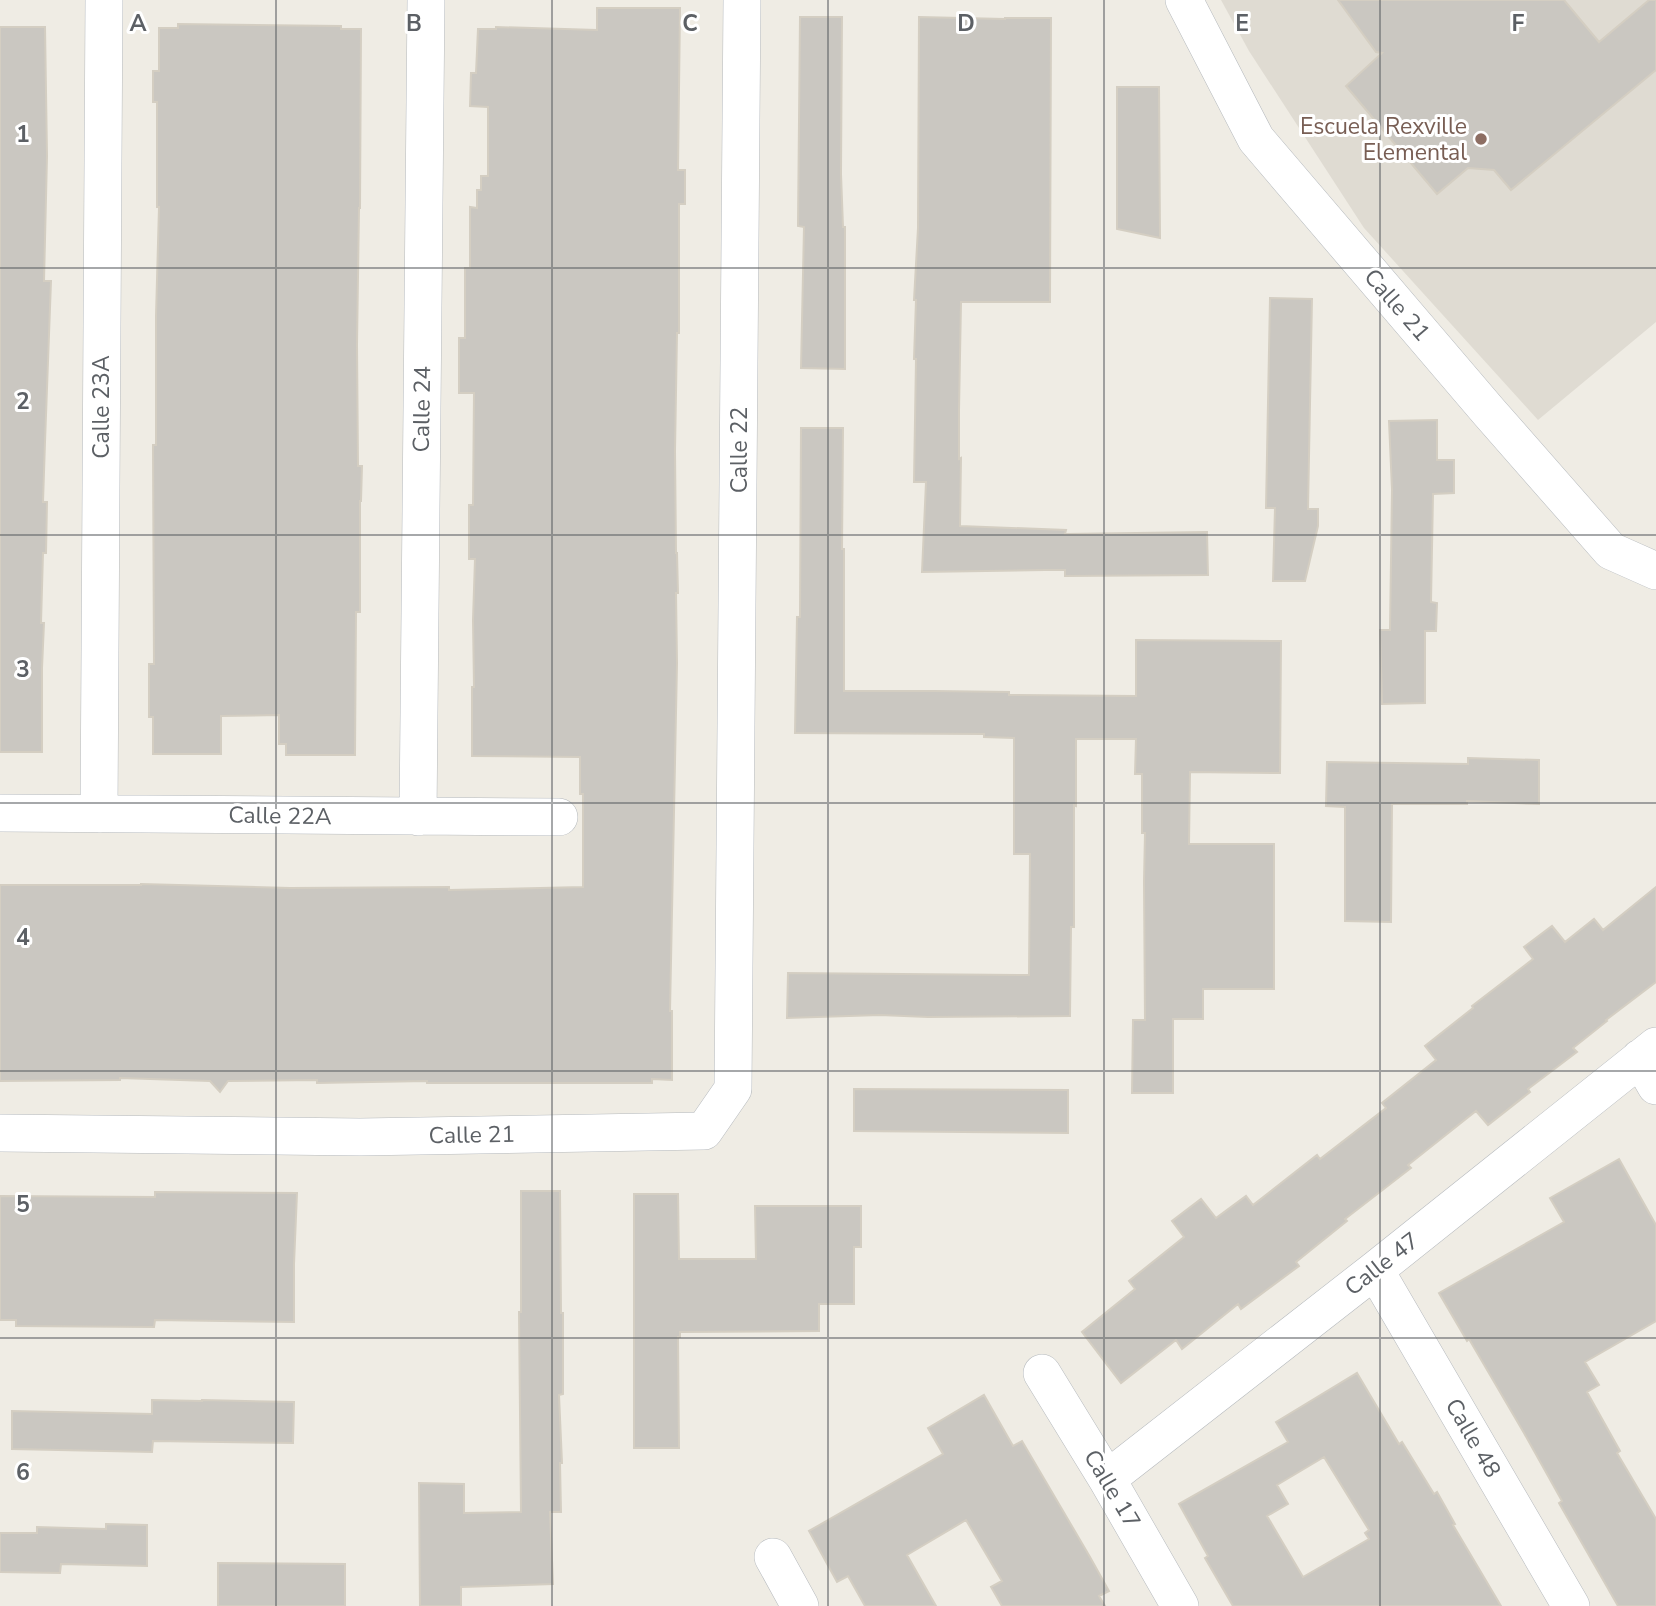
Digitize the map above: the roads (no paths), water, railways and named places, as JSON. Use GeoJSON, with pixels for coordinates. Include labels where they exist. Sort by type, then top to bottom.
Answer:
{"type":"FeatureCollection","features":[{"type":"Feature","properties":{"kind":"street","name":"Calle 23A"},"geometry":{"type":"LineString","coordinates":[[99,814],[104,0]]}},
{"type":"Feature","properties":{"kind":"street","name":"Calle 24"},"geometry":{"type":"LineString","coordinates":[[418,817],[426,0]]}},
{"type":"Feature","properties":{"kind":"street","name":"Calle 22"},"geometry":{"type":"LineString","coordinates":[[735,901],[742,0]]}},
{"type":"Feature","properties":{"kind":"street","name":"Calle 21"},"geometry":{"type":"LineString","coordinates":[[1184,0],[1255,139],[1611,551],[1656,570]]}},
{"type":"Feature","properties":{"kind":"street","name":"Calle 22A"},"geometry":{"type":"LineString","coordinates":[[0,813],[559,817]]}},
{"type":"Feature","properties":{"kind":"street","name":"Calle 21"},"geometry":{"type":"LineString","coordinates":[[0,1133],[360,1137],[704,1131],[733,1089],[735,901]]}},
{"type":"Feature","properties":{"kind":"street","name":"Calle 47"},"geometry":{"type":"LineString","coordinates":[[1107,1479],[1374,1270],[1651,1063]]}},
{"type":"Feature","properties":{"kind":"street","name":"Calle 48"},"geometry":{"type":"LineString","coordinates":[[1374,1270],[1571,1606]]}},
{"type":"Feature","properties":{"kind":"street","name":"Calle 17"},"geometry":{"type":"LineString","coordinates":[[1042,1373],[1180,1606]]}},
{"type":"Feature","properties":{"kind":"street"},"geometry":{"type":"LineString","coordinates":[[773,1557],[800,1606]]}},
{"type":"Feature","properties":{"kind":"place","name":"Escuela Rexville Elemental"},"geometry":{"type":"Point","coordinates":[1481,139]}}]}
